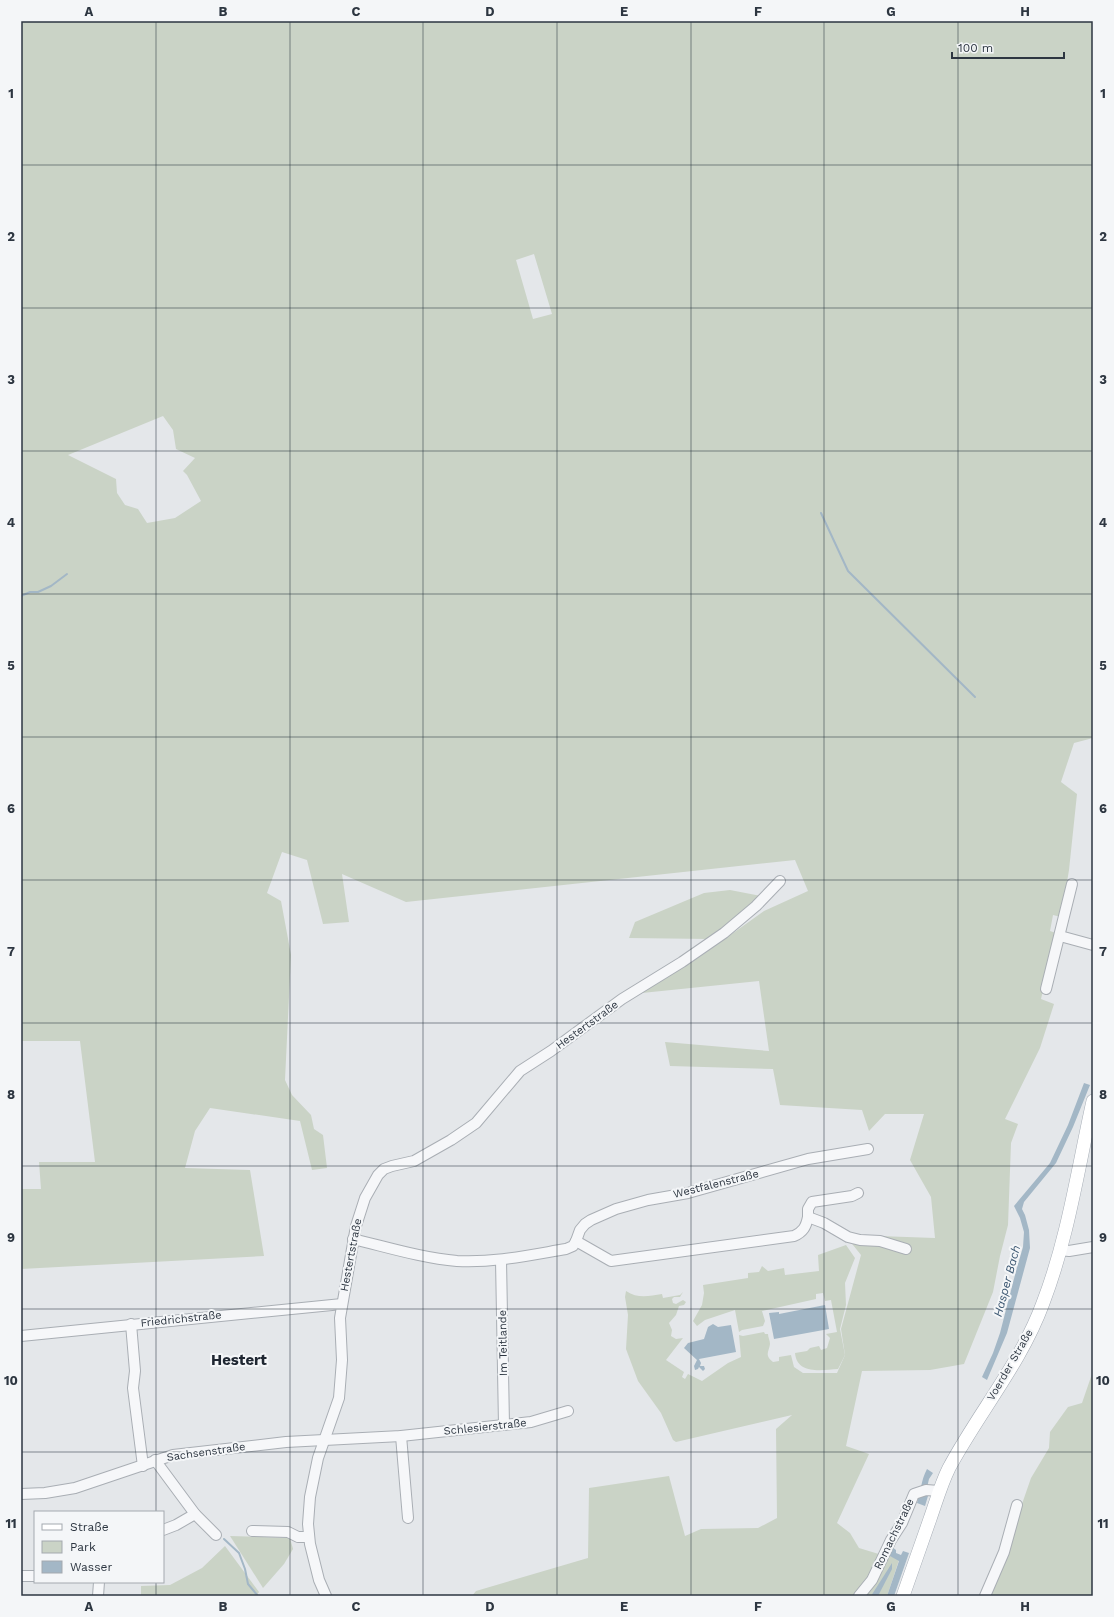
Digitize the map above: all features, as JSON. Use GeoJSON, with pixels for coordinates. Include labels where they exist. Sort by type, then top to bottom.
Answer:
{"type":"FeatureCollection","features":[{"type":"Feature","properties":{"kind":"main road","name":"Voerder Straße"},"geometry":{"type":"LineString","coordinates":[[903,1596],[928,1491],[958,1452],[1010,1370],[1043,1304],[1060,1250],[1093,1101]]}},
{"type":"Feature","properties":{"kind":"street","name":"Hestertstraße"},"geometry":{"type":"LineString","coordinates":[[326,1596],[314,1564],[309,1537],[310,1497],[323,1440],[329,1429],[339,1398],[342,1360],[340,1318],[353,1239],[365,1198],[378,1175],[384,1169],[414,1161],[452,1140],[476,1123],[520,1071],[551,1051],[622,999],[682,962],[724,933],[756,906],[780,881]]}},
{"type":"Feature","properties":{"kind":"street"},"geometry":{"type":"LineString","coordinates":[[1046,989],[1072,884]]}},
{"type":"Feature","properties":{"kind":"street"},"geometry":{"type":"LineString","coordinates":[[1060,936],[1093,945]]}},
{"type":"Feature","properties":{"kind":"street","name":"Westfalenstraße"},"geometry":{"type":"LineString","coordinates":[[576,1241],[580,1230],[585,1224],[616,1209],[648,1200],[688,1193],[808,1159],[868,1150]]}},
{"type":"Feature","properties":{"kind":"street"},"geometry":{"type":"LineString","coordinates":[[353,1239],[430,1257],[458,1261],[501,1260],[566,1249],[573,1246],[576,1241],[611,1261],[794,1236],[803,1231],[806,1226],[808,1208],[812,1202],[852,1196],[858,1193]]}},
{"type":"Feature","properties":{"kind":"street"},"geometry":{"type":"LineString","coordinates":[[808,1217],[824,1223],[848,1237],[860,1240],[880,1241],[906,1249]]}},
{"type":"Feature","properties":{"kind":"street"},"geometry":{"type":"LineString","coordinates":[[1060,1250],[1069,1252],[1093,1247]]}},
{"type":"Feature","properties":{"kind":"street","name":"Im Teitlande"},"geometry":{"type":"LineString","coordinates":[[501,1260],[504,1425]]}},
{"type":"Feature","properties":{"kind":"street","name":"Friedrichstraße"},"geometry":{"type":"LineString","coordinates":[[21,1336],[342,1304]]}},
{"type":"Feature","properties":{"kind":"street"},"geometry":{"type":"LineString","coordinates":[[131,1324],[135,1371],[133,1388],[143,1466]]}},
{"type":"Feature","properties":{"kind":"street","name":"Schlesierstraße"},"geometry":{"type":"LineString","coordinates":[[323,1440],[401,1436],[531,1422],[568,1410]]}},
{"type":"Feature","properties":{"kind":"street"},"geometry":{"type":"LineString","coordinates":[[401,1436],[408,1518]]}},
{"type":"Feature","properties":{"kind":"street","name":"Sachsenstraße"},"geometry":{"type":"LineString","coordinates":[[21,1494],[45,1493],[75,1488],[143,1466],[155,1460],[173,1456],[286,1442],[316,1439],[323,1440]]}},
{"type":"Feature","properties":{"kind":"street"},"geometry":{"type":"LineString","coordinates":[[155,1460],[195,1514],[216,1535]]}},
{"type":"Feature","properties":{"kind":"street","name":"Romachstraße"},"geometry":{"type":"LineString","coordinates":[[859,1596],[872,1580],[902,1523],[914,1494],[928,1491]]}},
{"type":"Feature","properties":{"kind":"street"},"geometry":{"type":"LineString","coordinates":[[985,1596],[1004,1552],[1018,1505]]}},
{"type":"Feature","properties":{"kind":"street"},"geometry":{"type":"LineString","coordinates":[[164,1530],[176,1525],[195,1514]]}},
{"type":"Feature","properties":{"kind":"street"},"geometry":{"type":"LineString","coordinates":[[252,1531],[288,1532],[298,1537],[309,1537]]}},
{"type":"Feature","properties":{"kind":"street"},"geometry":{"type":"LineString","coordinates":[[21,1576],[34,1576]]}},
{"type":"Feature","properties":{"kind":"street"},"geometry":{"type":"LineString","coordinates":[[98,1596],[99,1583]]}},
{"type":"Feature","properties":{"kind":"green space"},"geometry":{"type":"Polygon","coordinates":[[[21,21],[1093,21],[1093,738],[1074,743],[1061,782],[1077,794],[1067,882],[1069,883],[1061,917],[1053,915],[1050,931],[1056,933],[1041,999],[1054,1004],[1040,1048],[1005,1119],[1018,1124],[1011,1143],[1008,1225],[993,1292],[964,1364],[930,1370],[862,1371],[846,1446],[869,1454],[837,1523],[850,1533],[859,1548],[882,1555],[857,1596],[472,1596],[476,1591],[588,1558],[589,1488],[669,1476],[685,1536],[701,1529],[758,1528],[777,1518],[776,1429],[792,1415],[676,1442],[673,1440],[661,1413],[638,1381],[626,1349],[628,1315],[625,1297],[626,1291],[630,1294],[639,1296],[662,1294],[663,1298],[680,1295],[683,1292],[680,1297],[674,1297],[672,1299],[673,1303],[676,1304],[683,1300],[686,1302],[684,1305],[679,1306],[676,1315],[669,1323],[672,1330],[671,1336],[676,1339],[683,1338],[666,1360],[684,1372],[682,1377],[685,1379],[688,1374],[702,1381],[728,1363],[741,1357],[739,1335],[743,1336],[764,1332],[765,1334],[768,1334],[770,1344],[768,1355],[770,1360],[773,1362],[779,1361],[779,1357],[791,1355],[794,1367],[803,1373],[837,1373],[845,1355],[841,1329],[861,1255],[849,1240],[850,1235],[935,1238],[931,1197],[910,1160],[924,1114],[885,1114],[869,1131],[862,1110],[780,1105],[773,1069],[670,1066],[665,1042],[769,1051],[759,981],[642,993],[701,956],[764,911],[808,891],[795,860],[406,902],[342,874],[349,922],[323,924],[307,860],[282,852],[267,893],[281,901],[291,955],[285,1080],[292,1095],[311,1115],[314,1129],[323,1135],[327,1168],[312,1170],[300,1121],[210,1108],[195,1131],[185,1168],[250,1170],[264,1256],[21,1269],[21,1189],[41,1189],[39,1162],[95,1162],[80,1041],[21,1041],[21,21]],[[534,254],[516,260],[533,319],[552,314],[534,254]],[[163,416],[68,455],[116,479],[117,493],[125,505],[138,509],[147,523],[175,518],[201,501],[187,475],[183,471],[195,458],[176,449],[173,430],[163,416]]]}},
{"type":"Feature","properties":{"kind":"green space"},"geometry":{"type":"Polygon","coordinates":[[[730,890],[761,896],[709,939],[629,938],[635,922],[704,893],[730,890]]]}},
{"type":"Feature","properties":{"kind":"green space"},"geometry":{"type":"Polygon","coordinates":[[[846,1245],[855,1258],[845,1283],[846,1305],[840,1329],[845,1355],[838,1369],[811,1370],[805,1368],[800,1365],[795,1353],[807,1351],[810,1348],[819,1346],[821,1350],[827,1348],[830,1338],[826,1334],[837,1332],[831,1300],[825,1301],[823,1293],[816,1294],[816,1299],[762,1311],[765,1321],[763,1326],[742,1330],[739,1332],[735,1310],[705,1320],[697,1326],[693,1321],[702,1305],[704,1293],[703,1285],[748,1278],[748,1273],[759,1272],[762,1266],[768,1271],[784,1268],[785,1275],[819,1271],[818,1255],[846,1245]]]}},
{"type":"Feature","properties":{"kind":"green space"},"geometry":{"type":"Polygon","coordinates":[[[1093,1371],[1093,1596],[990,1596],[1031,1478],[1049,1448],[1050,1432],[1068,1407],[1082,1403],[1093,1371]]]}},
{"type":"Feature","properties":{"kind":"green space"},"geometry":{"type":"Polygon","coordinates":[[[230,1536],[290,1538],[293,1549],[284,1564],[263,1588],[230,1536]]]}},
{"type":"Feature","properties":{"kind":"green space"},"geometry":{"type":"Polygon","coordinates":[[[225,1546],[259,1592],[256,1596],[141,1596],[141,1586],[170,1585],[202,1568],[225,1546]]]}},
{"type":"Feature","properties":{"kind":"green space"},"geometry":{"type":"Polygon","coordinates":[[[888,1555],[899,1560],[887,1596],[862,1596],[888,1555]]]}},
{"type":"Feature","properties":{"kind":"water"},"geometry":{"type":"Polygon","coordinates":[[[1084,1083],[1090,1085],[1056,1163],[1024,1202],[1022,1209],[1029,1230],[1030,1248],[1007,1333],[987,1380],[982,1377],[1000,1333],[1023,1247],[1024,1232],[1020,1218],[1014,1206],[1050,1163],[1068,1125],[1084,1083]]]}},
{"type":"Feature","properties":{"kind":"water"},"geometry":{"type":"Polygon","coordinates":[[[825,1305],[829,1329],[774,1339],[769,1313],[779,1312],[779,1314],[825,1305]]]}},
{"type":"Feature","properties":{"kind":"water"},"geometry":{"type":"Polygon","coordinates":[[[713,1324],[718,1327],[731,1325],[736,1352],[699,1359],[701,1363],[700,1366],[704,1366],[705,1369],[703,1371],[699,1367],[695,1370],[694,1366],[697,1360],[684,1348],[688,1343],[704,1339],[708,1327],[713,1324]]]}},
{"type":"Feature","properties":{"kind":"water"},"geometry":{"type":"Polygon","coordinates":[[[927,1469],[933,1473],[929,1479],[926,1492],[928,1496],[925,1506],[917,1503],[923,1477],[927,1469]]]}},
{"type":"Feature","properties":{"kind":"water"},"geometry":{"type":"Polygon","coordinates":[[[892,1547],[896,1550],[896,1553],[901,1555],[903,1551],[909,1553],[894,1596],[887,1596],[899,1561],[888,1555],[892,1547]]]}},
{"type":"Feature","properties":{"kind":"water"},"geometry":{"type":"Polygon","coordinates":[[[892,1563],[892,1569],[878,1596],[871,1596],[892,1563]]]}},
{"type":"Feature","properties":{"kind":"waterway"},"geometry":{"type":"LineString","coordinates":[[821,513],[848,571],[975,697]]}},
{"type":"Feature","properties":{"kind":"waterway"},"geometry":{"type":"LineString","coordinates":[[21,596],[30,592],[38,592],[51,586],[67,574]]}},
{"type":"Feature","properties":{"kind":"waterway"},"geometry":{"type":"LineString","coordinates":[[224,1539],[239,1553],[245,1569],[248,1584],[258,1596]]}},
{"type":"Feature","properties":{"kind":"district","name":"Hestert"},"geometry":{"type":"Point","coordinates":[239,1360]}},
{"type":"Feature","properties":{"kind":"water label","name":"Hasper Bach"},"geometry":{"type":"Point","coordinates":[1007,1281]}}]}
